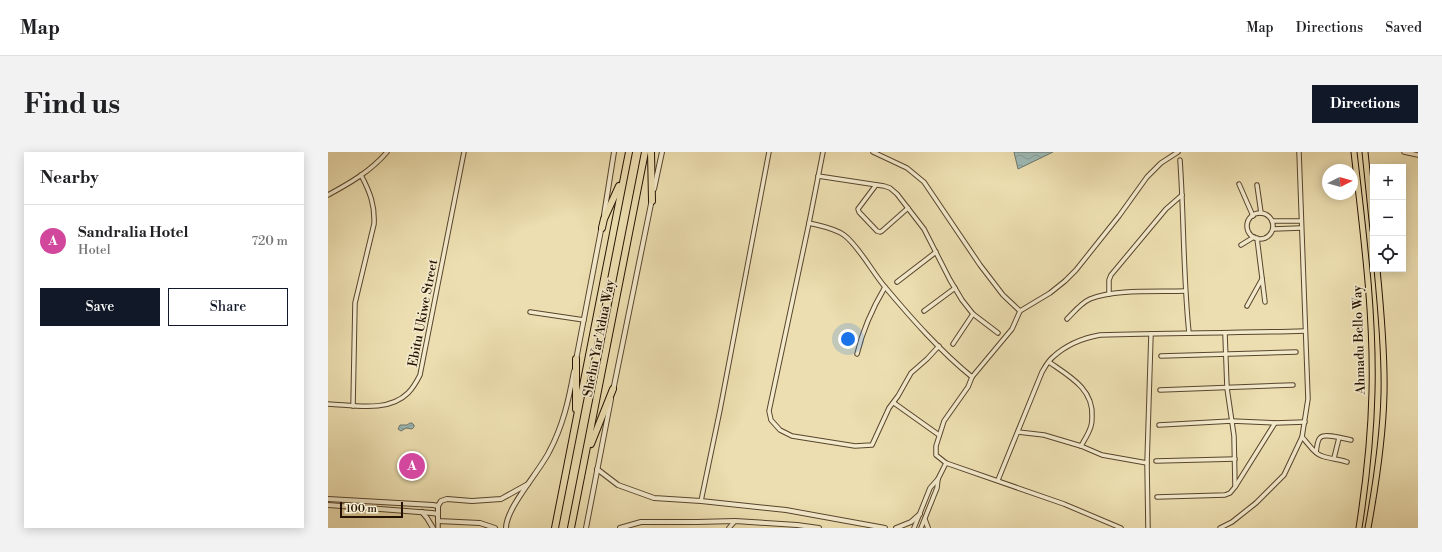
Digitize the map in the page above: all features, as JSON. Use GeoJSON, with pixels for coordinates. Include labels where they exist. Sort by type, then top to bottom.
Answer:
{"type":"FeatureCollection","features":[{"type":"Feature","properties":{"kind":"highway"},"geometry":{"type":"LineString","coordinates":[[602,228],[604,219],[619,187],[628,152]]}},
{"type":"Feature","properties":{"kind":"highway","name":"Shehu Yar'Adua Way"},"geometry":{"type":"LineString","coordinates":[[555,528],[573,442],[628,152]]}},
{"type":"Feature","properties":{"kind":"highway","name":"Shehu Yar'Adua Way"},"geometry":{"type":"LineString","coordinates":[[571,528],[645,152]]}},
{"type":"Feature","properties":{"kind":"highway"},"geometry":{"type":"LineString","coordinates":[[651,152],[652,201]]}},
{"type":"Feature","properties":{"kind":"highway"},"geometry":{"type":"LineString","coordinates":[[573,442],[576,410],[576,358]]}},
{"type":"Feature","properties":{"kind":"highway"},"geometry":{"type":"LineString","coordinates":[[586,456],[613,389]]}},
{"type":"Feature","properties":{"kind":"main road","name":"Ahmadu Bello Way"},"geometry":{"type":"LineString","coordinates":[[1354,152],[1370,305],[1372,392],[1369,443],[1359,528]]}},
{"type":"Feature","properties":{"kind":"main road"},"geometry":{"type":"LineString","coordinates":[[1365,152],[1370,201]]}},
{"type":"Feature","properties":{"kind":"main road","name":"Ahmadu Bello Way"},"geometry":{"type":"LineString","coordinates":[[1368,528],[1377,475],[1384,397],[1383,347],[1377,272]]}},
{"type":"Feature","properties":{"kind":"street"},"geometry":{"type":"LineString","coordinates":[[328,195],[361,175],[373,166],[387,152]]}},
{"type":"Feature","properties":{"kind":"street","name":"Ebitu Ukiwe Street"},"geometry":{"type":"LineString","coordinates":[[328,404],[378,406],[391,403],[408,394],[420,375],[464,152]]}},
{"type":"Feature","properties":{"kind":"street"},"geometry":{"type":"LineString","coordinates":[[506,528],[506,521],[511,509],[549,453],[559,432],[568,401],[602,228],[614,152]]}},
{"type":"Feature","properties":{"kind":"street"},"geometry":{"type":"LineString","coordinates":[[586,528],[662,152]]}},
{"type":"Feature","properties":{"kind":"street"},"geometry":{"type":"LineString","coordinates":[[701,501],[769,152]]}},
{"type":"Feature","properties":{"kind":"street"},"geometry":{"type":"LineString","coordinates":[[823,152],[769,411],[772,420],[784,433],[798,438],[854,446],[872,444],[889,408],[894,403],[910,373],[927,359],[939,346]]}},
{"type":"Feature","properties":{"kind":"street"},"geometry":{"type":"LineString","coordinates":[[873,152],[907,168],[924,182],[972,254],[1003,295],[1020,311]]}},
{"type":"Feature","properties":{"kind":"street"},"geometry":{"type":"LineString","coordinates":[[1121,528],[1064,504],[941,461],[936,455],[936,446],[944,420],[968,387],[972,377],[1012,330],[1020,311],[1050,293],[1076,270],[1119,216],[1147,177],[1161,163],[1178,152]]}},
{"type":"Feature","properties":{"kind":"street"},"geometry":{"type":"LineString","coordinates":[[1220,528],[1232,522],[1256,504],[1284,475],[1302,436],[1305,422],[1308,399],[1299,152]]}},
{"type":"Feature","properties":{"kind":"street"},"geometry":{"type":"LineString","coordinates":[[1404,152],[1418,155]]}},
{"type":"Feature","properties":{"kind":"street"},"geometry":{"type":"LineString","coordinates":[[1180,160],[1188,333]]}},
{"type":"Feature","properties":{"kind":"street"},"geometry":{"type":"LineString","coordinates":[[353,406],[355,303],[374,224],[373,201],[361,175]]}},
{"type":"Feature","properties":{"kind":"street"},"geometry":{"type":"LineString","coordinates":[[818,176],[884,186],[890,188],[897,194],[924,229],[955,288],[973,314],[998,333]]}},
{"type":"Feature","properties":{"kind":"street"},"geometry":{"type":"LineString","coordinates":[[1239,184],[1253,216]]}},
{"type":"Feature","properties":{"kind":"street"},"geometry":{"type":"LineString","coordinates":[[876,185],[858,209],[859,212],[877,231],[882,231],[908,208]]}},
{"type":"Feature","properties":{"kind":"street"},"geometry":{"type":"LineString","coordinates":[[1257,185],[1261,213]]}},
{"type":"Feature","properties":{"kind":"street"},"geometry":{"type":"LineString","coordinates":[[1109,294],[1109,280],[1111,275],[1166,209],[1182,195]]}},
{"type":"Feature","properties":{"kind":"street"},"geometry":{"type":"LineString","coordinates":[[1261,213],[1267,215],[1272,221],[1273,229],[1268,236],[1262,238],[1256,237],[1250,233],[1248,228],[1248,222],[1253,216],[1261,213]]}},
{"type":"Feature","properties":{"kind":"street"},"geometry":{"type":"LineString","coordinates":[[1272,221],[1301,221]]}},
{"type":"Feature","properties":{"kind":"street"},"geometry":{"type":"LineString","coordinates":[[809,223],[836,231],[851,242],[885,287],[939,346],[972,377]]}},
{"type":"Feature","properties":{"kind":"street"},"geometry":{"type":"LineString","coordinates":[[1273,229],[1301,228]]}},
{"type":"Feature","properties":{"kind":"street"},"geometry":{"type":"LineString","coordinates":[[1240,245],[1256,237]]}},
{"type":"Feature","properties":{"kind":"street"},"geometry":{"type":"LineString","coordinates":[[1256,237],[1266,302]]}},
{"type":"Feature","properties":{"kind":"street"},"geometry":{"type":"LineString","coordinates":[[897,282],[936,252]]}},
{"type":"Feature","properties":{"kind":"street"},"geometry":{"type":"LineString","coordinates":[[1247,306],[1262,278]]}},
{"type":"Feature","properties":{"kind":"street"},"geometry":{"type":"LineString","coordinates":[[857,354],[873,306],[885,287]]}},
{"type":"Feature","properties":{"kind":"street"},"geometry":{"type":"LineString","coordinates":[[924,311],[955,288]]}},
{"type":"Feature","properties":{"kind":"street"},"geometry":{"type":"LineString","coordinates":[[1067,319],[1082,304],[1090,299],[1109,294],[1185,291]]}},
{"type":"Feature","properties":{"kind":"street"},"geometry":{"type":"LineString","coordinates":[[530,312],[584,320]]}},
{"type":"Feature","properties":{"kind":"street"},"geometry":{"type":"LineString","coordinates":[[953,344],[973,314]]}},
{"type":"Feature","properties":{"kind":"street"},"geometry":{"type":"LineString","coordinates":[[998,480],[1042,372],[1052,357],[1065,348],[1087,337],[1100,334],[1225,334],[1305,331]]}},
{"type":"Feature","properties":{"kind":"street"},"geometry":{"type":"LineString","coordinates":[[1148,528],[1147,463],[1151,334]]}},
{"type":"Feature","properties":{"kind":"street"},"geometry":{"type":"LineString","coordinates":[[1225,334],[1227,388],[1234,436],[1235,487]]}},
{"type":"Feature","properties":{"kind":"street"},"geometry":{"type":"LineString","coordinates":[[1161,356],[1296,352]]}},
{"type":"Feature","properties":{"kind":"street"},"geometry":{"type":"LineString","coordinates":[[1049,362],[1079,384],[1086,391],[1091,401],[1091,425],[1082,446]]}},
{"type":"Feature","properties":{"kind":"street"},"geometry":{"type":"LineString","coordinates":[[1160,390],[1294,385]]}},
{"type":"Feature","properties":{"kind":"street"},"geometry":{"type":"LineString","coordinates":[[894,403],[939,434]]}},
{"type":"Feature","properties":{"kind":"street"},"geometry":{"type":"LineString","coordinates":[[1159,425],[1232,421],[1305,422]]}},
{"type":"Feature","properties":{"kind":"street"},"geometry":{"type":"LineString","coordinates":[[1157,497],[1224,495],[1230,493],[1275,422]]}},
{"type":"Feature","properties":{"kind":"street"},"geometry":{"type":"LineString","coordinates":[[1018,432],[1044,435],[1082,446],[1102,455],[1147,463]]}},
{"type":"Feature","properties":{"kind":"street"},"geometry":{"type":"LineString","coordinates":[[1316,452],[1319,440],[1322,436],[1326,435],[1351,440]]}},
{"type":"Feature","properties":{"kind":"street"},"geometry":{"type":"LineString","coordinates":[[1302,436],[1316,452],[1322,456],[1347,462]]}},
{"type":"Feature","properties":{"kind":"street"},"geometry":{"type":"LineString","coordinates":[[1334,458],[1339,438]]}},
{"type":"Feature","properties":{"kind":"street"},"geometry":{"type":"LineString","coordinates":[[1156,461],[1235,459]]}},
{"type":"Feature","properties":{"kind":"street"},"geometry":{"type":"LineString","coordinates":[[914,528],[930,488],[938,479],[946,463]]}},
{"type":"Feature","properties":{"kind":"street"},"geometry":{"type":"LineString","coordinates":[[597,469],[618,485],[654,498],[701,501],[786,510],[885,528]]}},
{"type":"Feature","properties":{"kind":"street"},"geometry":{"type":"LineString","coordinates":[[921,528],[937,488],[938,479]]}},
{"type":"Feature","properties":{"kind":"street"},"geometry":{"type":"LineString","coordinates":[[432,513],[435,506],[447,498],[462,500],[501,499],[529,483]]}},
{"type":"Feature","properties":{"kind":"street"},"geometry":{"type":"LineString","coordinates":[[328,499],[435,506]]}},
{"type":"Feature","properties":{"kind":"street"},"geometry":{"type":"LineString","coordinates":[[328,505],[438,514]]}},
{"type":"Feature","properties":{"kind":"street"},"geometry":{"type":"LineString","coordinates":[[435,506],[438,514],[438,528]]}},
{"type":"Feature","properties":{"kind":"street"},"geometry":{"type":"LineString","coordinates":[[419,512],[423,513],[433,528]]}},
{"type":"Feature","properties":{"kind":"street"},"geometry":{"type":"LineString","coordinates":[[896,528],[911,522],[920,514]]}},
{"type":"Feature","properties":{"kind":"street"},"geometry":{"type":"LineString","coordinates":[[925,520],[928,528]]}},
{"type":"Feature","properties":{"kind":"street"},"geometry":{"type":"LineString","coordinates":[[438,521],[480,523],[495,528]]}},
{"type":"Feature","properties":{"kind":"street"},"geometry":{"type":"LineString","coordinates":[[724,521],[729,528],[735,521]]}},
{"type":"Feature","properties":{"kind":"street"},"geometry":{"type":"LineString","coordinates":[[620,528],[641,522],[724,521],[797,525],[819,528]]}},
{"type":"Feature","properties":{"kind":"water"},"geometry":{"type":"Polygon","coordinates":[[[1014,152],[1053,152],[1018,169],[1014,152]]]}},
{"type":"Feature","properties":{"kind":"water"},"geometry":{"type":"Polygon","coordinates":[[[410,423],[414,425],[412,429],[406,428],[401,431],[398,429],[400,425],[407,425],[410,423]]]}},
{"type":"Feature","properties":{"kind":"place","name":"Sandralia Hotel"},"geometry":{"type":"Point","coordinates":[412,466]}}]}
